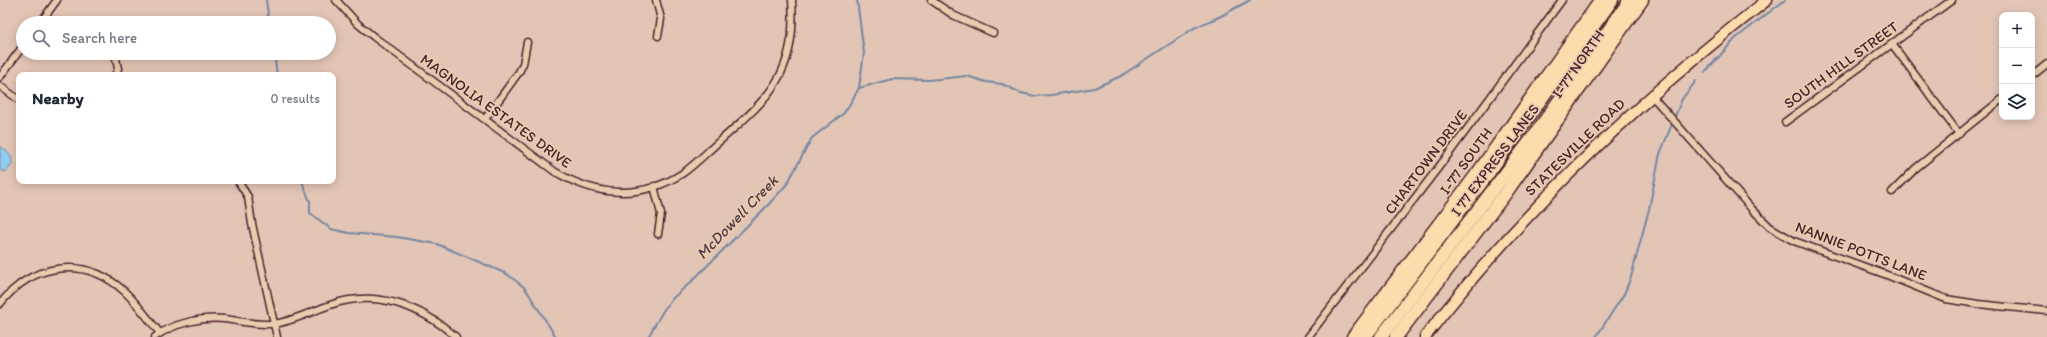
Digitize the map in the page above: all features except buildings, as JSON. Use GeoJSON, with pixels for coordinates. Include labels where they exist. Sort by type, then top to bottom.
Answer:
{"type":"FeatureCollection","features":[{"type":"Feature","properties":{"kind":"highway","name":"I-77 SOUTH"},"geometry":{"type":"LineString","coordinates":[[1352,337],[1473,180],[1601,0]]}},
{"type":"Feature","properties":{"kind":"highway","name":"I 77 EXPRESS LANES"},"geometry":{"type":"LineString","coordinates":[[1365,337],[1476,191],[1612,0]]}},
{"type":"Feature","properties":{"kind":"highway","name":"I 77 EXPRESS LANES"},"geometry":{"type":"LineString","coordinates":[[1382,337],[1534,136],[1630,0]]}},
{"type":"Feature","properties":{"kind":"highway","name":"I-77 NORTH"},"geometry":{"type":"LineString","coordinates":[[1396,337],[1505,194],[1642,0]]}},
{"type":"Feature","properties":{"kind":"main road","name":"STATESVILLE ROAD"},"geometry":{"type":"LineString","coordinates":[[1424,337],[1484,264],[1580,161],[1651,95],[1767,0]]}},
{"type":"Feature","properties":{"kind":"street"},"geometry":{"type":"LineString","coordinates":[[45,16],[57,0]]}},
{"type":"Feature","properties":{"kind":"street","name":"MAGNOLIA ESTATES DRIVE"},"geometry":{"type":"LineString","coordinates":[[336,0],[368,33],[554,170],[576,183],[592,189],[618,192],[654,186],[681,174],[750,114],[775,85],[783,71],[792,41],[792,0]]}},
{"type":"Feature","properties":{"kind":"street"},"geometry":{"type":"LineString","coordinates":[[656,0],[661,14],[658,36]]}},
{"type":"Feature","properties":{"kind":"street"},"geometry":{"type":"LineString","coordinates":[[931,0],[953,15],[993,33]]}},
{"type":"Feature","properties":{"kind":"street","name":"CHARTOWN DRIVE"},"geometry":{"type":"LineString","coordinates":[[1308,337],[1448,155],[1562,0]]}},
{"type":"Feature","properties":{"kind":"street","name":"SOUTH HILL STREET"},"geometry":{"type":"LineString","coordinates":[[1785,122],[1952,0]]}},
{"type":"Feature","properties":{"kind":"street"},"geometry":{"type":"LineString","coordinates":[[485,119],[519,72],[523,64],[527,42]]}},
{"type":"Feature","properties":{"kind":"street"},"geometry":{"type":"LineString","coordinates":[[1892,44],[1959,134]]}},
{"type":"Feature","properties":{"kind":"street"},"geometry":{"type":"LineString","coordinates":[[0,77],[16,55]]}},
{"type":"Feature","properties":{"kind":"street"},"geometry":{"type":"LineString","coordinates":[[116,60],[118,69],[116,72]]}},
{"type":"Feature","properties":{"kind":"street"},"geometry":{"type":"LineString","coordinates":[[2035,74],[2047,64]]}},
{"type":"Feature","properties":{"kind":"street"},"geometry":{"type":"LineString","coordinates":[[0,86],[16,98]]}},
{"type":"Feature","properties":{"kind":"street","name":"NANNIE POTTS LANE"},"geometry":{"type":"LineString","coordinates":[[1651,95],[1756,213],[1770,227],[1794,241],[1886,274],[1946,299],[2047,311]]}},
{"type":"Feature","properties":{"kind":"street"},"geometry":{"type":"LineString","coordinates":[[1892,192],[1907,176],[1999,101]]}},
{"type":"Feature","properties":{"kind":"street"},"geometry":{"type":"LineString","coordinates":[[240,184],[248,197],[252,224],[277,337]]}},
{"type":"Feature","properties":{"kind":"street"},"geometry":{"type":"LineString","coordinates":[[654,186],[661,214],[658,234]]}},
{"type":"Feature","properties":{"kind":"street"},"geometry":{"type":"LineString","coordinates":[[0,304],[9,292],[22,282],[34,276],[57,268],[90,270],[106,277],[124,291],[157,335],[179,325],[199,320],[222,319],[255,324],[274,324],[332,304],[366,298],[405,304],[444,326],[456,337]]}},
{"type":"Feature","properties":{"kind":"water"},"geometry":{"type":"Polygon","coordinates":[[[0,146],[12,158],[9,169],[5,172],[0,170],[0,146]]]}},
{"type":"Feature","properties":{"kind":"waterway"},"geometry":{"type":"LineString","coordinates":[[266,0],[268,16]]}},
{"type":"Feature","properties":{"kind":"waterway","name":"McDowell Creek"},"geometry":{"type":"LineString","coordinates":[[648,337],[663,311],[673,298],[768,205],[787,184],[812,138],[844,113],[851,102],[859,88],[864,53],[857,0]]}},
{"type":"Feature","properties":{"kind":"waterway"},"geometry":{"type":"LineString","coordinates":[[859,88],[892,79],[929,80],[967,76],[986,82],[1002,84],[1021,93],[1035,96],[1052,95],[1094,88],[1121,76],[1194,28],[1221,16],[1250,0]]}},
{"type":"Feature","properties":{"kind":"waterway"},"geometry":{"type":"LineString","coordinates":[[1705,72],[1736,38],[1785,0]]}},
{"type":"Feature","properties":{"kind":"waterway"},"geometry":{"type":"LineString","coordinates":[[275,60],[277,72]]}},
{"type":"Feature","properties":{"kind":"waterway"},"geometry":{"type":"LineString","coordinates":[[1596,337],[1624,294],[1631,277],[1649,209],[1660,154],[1682,99],[1696,81]]}},
{"type":"Feature","properties":{"kind":"waterway"},"geometry":{"type":"LineString","coordinates":[[303,184],[310,202],[310,213],[331,229],[349,233],[397,237],[437,244],[507,274],[525,288],[556,337]]}}]}
